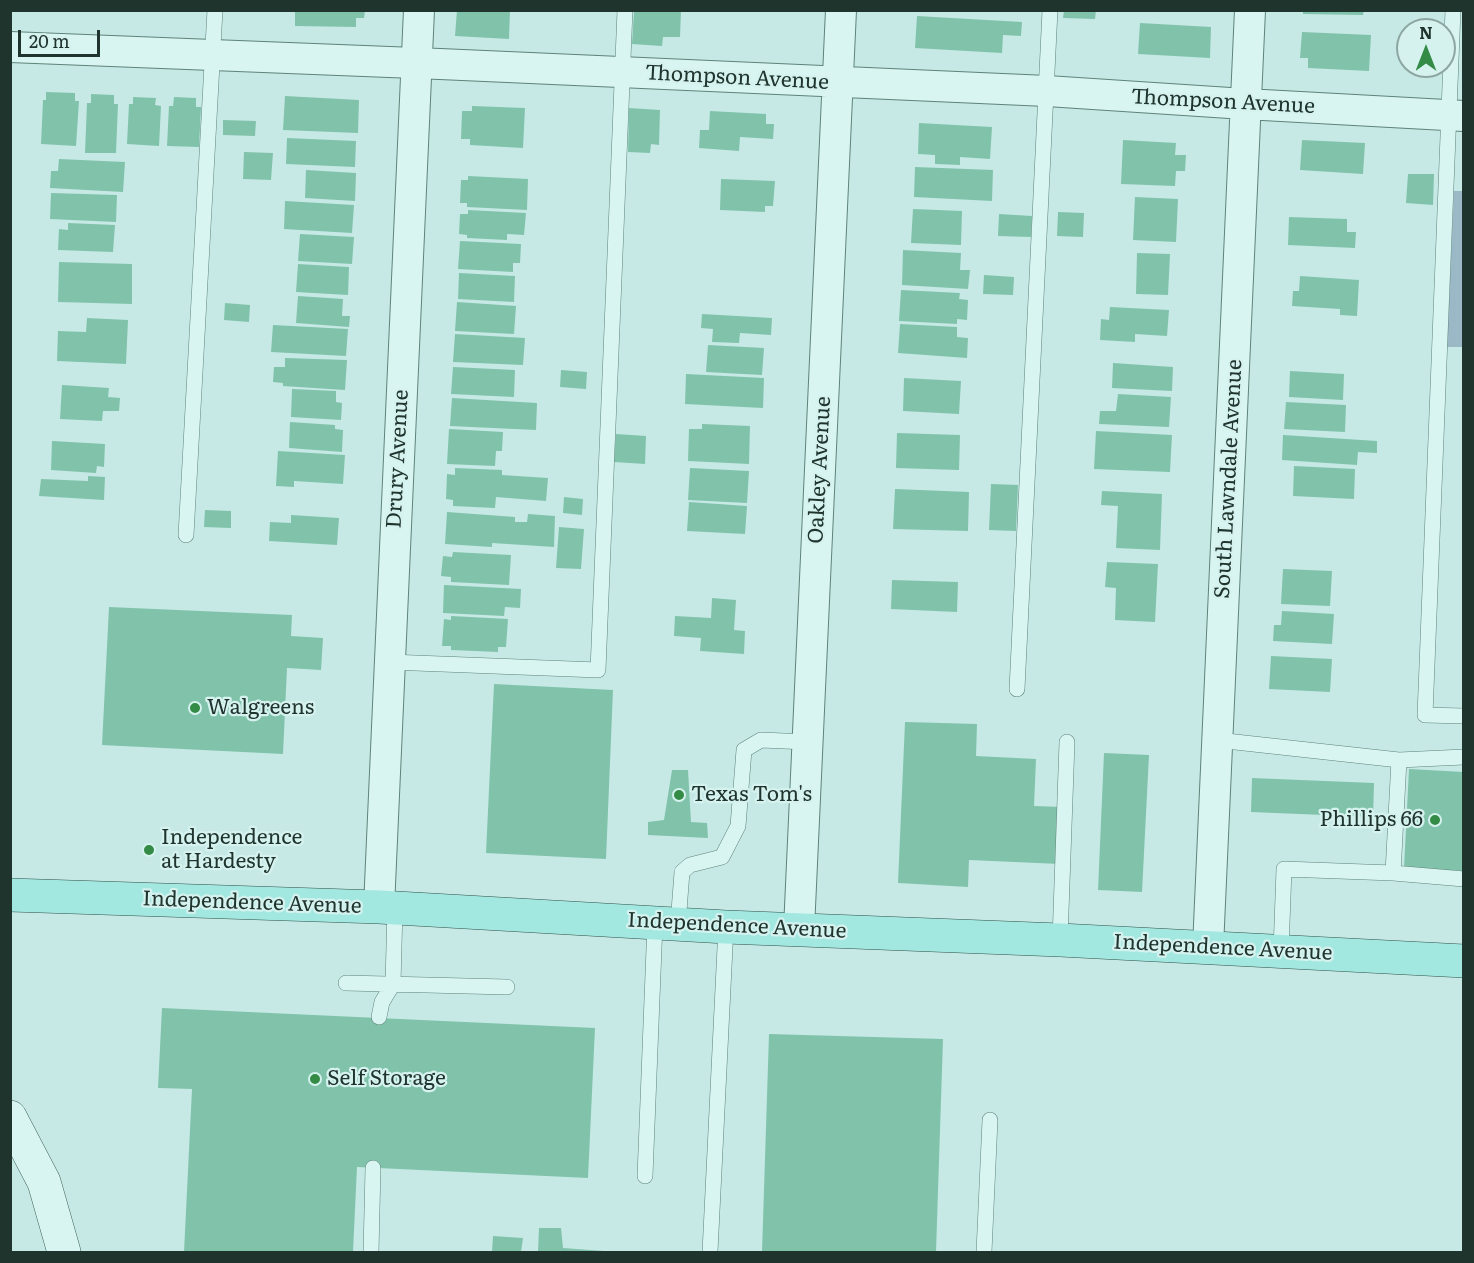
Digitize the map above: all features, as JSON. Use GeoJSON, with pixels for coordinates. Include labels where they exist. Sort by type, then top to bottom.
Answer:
{"type":"FeatureCollection","features":[{"type":"Feature","properties":{"kind":"main road","name":"Independence Avenue"},"geometry":{"type":"LineString","coordinates":[[10,895],[387,907],[726,927],[1060,940],[1464,961]]}},
{"type":"Feature","properties":{"kind":"main road"},"geometry":{"type":"LineString","coordinates":[[10,1117],[44,1182],[64,1252]]}},
{"type":"Feature","properties":{"kind":"street","name":"Drury Avenue"},"geometry":{"type":"LineString","coordinates":[[387,907],[388,662],[419,10]]}},
{"type":"Feature","properties":{"kind":"street","name":"Oakley Avenue"},"geometry":{"type":"LineString","coordinates":[[799,929],[841,10]]}},
{"type":"Feature","properties":{"kind":"street","name":"South Lawndale Avenue"},"geometry":{"type":"LineString","coordinates":[[1208,947],[1250,10]]}},
{"type":"Feature","properties":{"kind":"street","name":"Thompson Avenue"},"geometry":{"type":"LineString","coordinates":[[10,47],[1047,91],[1456,115]]}},
{"type":"Feature","properties":{"kind":"lane"},"geometry":{"type":"LineString","coordinates":[[186,535],[215,10]]}},
{"type":"Feature","properties":{"kind":"lane"},"geometry":{"type":"LineString","coordinates":[[388,662],[598,669],[625,10]]}},
{"type":"Feature","properties":{"kind":"lane"},"geometry":{"type":"LineString","coordinates":[[1017,689],[1050,10]]}},
{"type":"Feature","properties":{"kind":"lane"},"geometry":{"type":"LineString","coordinates":[[1454,10],[1456,115],[1425,715],[1464,716]]}},
{"type":"Feature","properties":{"kind":"lane"},"geometry":{"type":"LineString","coordinates":[[645,1176],[667,923],[682,872],[690,865],[722,857],[738,826],[744,750],[761,740],[808,742]]}},
{"type":"Feature","properties":{"kind":"lane"},"geometry":{"type":"LineString","coordinates":[[1217,740],[1399,760],[1464,757]]}},
{"type":"Feature","properties":{"kind":"lane"},"geometry":{"type":"LineString","coordinates":[[1060,940],[1067,742]]}},
{"type":"Feature","properties":{"kind":"lane"},"geometry":{"type":"LineString","coordinates":[[1393,873],[1399,760]]}},
{"type":"Feature","properties":{"kind":"lane"},"geometry":{"type":"LineString","coordinates":[[1281,951],[1284,869],[1393,873],[1464,879]]}},
{"type":"Feature","properties":{"kind":"lane"},"geometry":{"type":"LineString","coordinates":[[379,1017],[382,1002],[393,984],[387,907]]}},
{"type":"Feature","properties":{"kind":"lane"},"geometry":{"type":"LineString","coordinates":[[710,1252],[726,927]]}},
{"type":"Feature","properties":{"kind":"lane"},"geometry":{"type":"LineString","coordinates":[[346,983],[507,987]]}},
{"type":"Feature","properties":{"kind":"lane"},"geometry":{"type":"LineString","coordinates":[[984,1252],[990,1120]]}},
{"type":"Feature","properties":{"kind":"lane"},"geometry":{"type":"LineString","coordinates":[[371,1252],[372,1168]]}},
{"type":"Feature","properties":{"kind":"shaded area"},"geometry":{"type":"Polygon","coordinates":[[[1454,191],[1463,191],[1463,347],[1447,347],[1454,191]]]}},
{"type":"Feature","properties":{"kind":"building"},"geometry":{"type":"Polygon","coordinates":[[[295,10],[365,10],[364,18],[356,18],[356,27],[295,26],[295,10]]]}},
{"type":"Feature","properties":{"kind":"building"},"geometry":{"type":"Polygon","coordinates":[[[457,10],[510,10],[509,39],[455,36],[457,10]]]}},
{"type":"Feature","properties":{"kind":"building"},"geometry":{"type":"Polygon","coordinates":[[[647,10],[681,10],[680,37],[663,37],[662,46],[632,44],[634,12],[647,12],[647,10]]]}},
{"type":"Feature","properties":{"kind":"building"},"geometry":{"type":"Polygon","coordinates":[[[1064,10],[1096,10],[1095,19],[1063,18],[1064,10]]]}},
{"type":"Feature","properties":{"kind":"building"},"geometry":{"type":"Polygon","coordinates":[[[1303,10],[1364,10],[1363,15],[1303,14],[1303,10]]]}},
{"type":"Feature","properties":{"kind":"building"},"geometry":{"type":"Polygon","coordinates":[[[917,16],[1022,22],[1021,36],[1003,35],[1002,53],[915,48],[917,16]]]}},
{"type":"Feature","properties":{"kind":"building"},"geometry":{"type":"Polygon","coordinates":[[[1140,23],[1211,27],[1210,58],[1138,54],[1140,23]]]}},
{"type":"Feature","properties":{"kind":"building"},"geometry":{"type":"Polygon","coordinates":[[[1302,32],[1371,35],[1369,71],[1308,68],[1308,58],[1300,58],[1302,32]]]}},
{"type":"Feature","properties":{"kind":"building"},"geometry":{"type":"Polygon","coordinates":[[[46,92],[75,93],[75,101],[79,101],[76,146],[41,144],[43,100],[46,100],[46,92]]]}},
{"type":"Feature","properties":{"kind":"building"},"geometry":{"type":"Polygon","coordinates":[[[91,94],[114,95],[114,104],[118,104],[116,153],[85,153],[87,103],[91,103],[91,94]]]}},
{"type":"Feature","properties":{"kind":"building"},"geometry":{"type":"Polygon","coordinates":[[[285,96],[359,100],[358,133],[283,130],[285,96]]]}},
{"type":"Feature","properties":{"kind":"building"},"geometry":{"type":"Polygon","coordinates":[[[133,97],[156,98],[155,105],[161,106],[159,146],[127,144],[129,104],[133,104],[133,97]]]}},
{"type":"Feature","properties":{"kind":"building"},"geometry":{"type":"Polygon","coordinates":[[[174,97],[196,98],[196,107],[201,107],[199,147],[167,146],[169,106],[173,106],[174,97]]]}},
{"type":"Feature","properties":{"kind":"building"},"geometry":{"type":"Polygon","coordinates":[[[472,106],[525,108],[523,148],[470,145],[470,139],[461,139],[462,111],[472,111],[472,106]]]}},
{"type":"Feature","properties":{"kind":"building"},"geometry":{"type":"Polygon","coordinates":[[[629,108],[660,110],[659,145],[651,144],[650,153],[628,152],[629,108]]]}},
{"type":"Feature","properties":{"kind":"building"},"geometry":{"type":"Polygon","coordinates":[[[710,111],[766,114],[766,124],[774,124],[773,139],[740,137],[739,151],[699,148],[700,130],[709,130],[710,111]]]}},
{"type":"Feature","properties":{"kind":"building"},"geometry":{"type":"Polygon","coordinates":[[[223,120],[256,121],[255,136],[223,135],[223,120]]]}},
{"type":"Feature","properties":{"kind":"building"},"geometry":{"type":"Polygon","coordinates":[[[919,123],[992,127],[990,159],[960,157],[960,165],[935,164],[935,155],[918,154],[919,123]]]}},
{"type":"Feature","properties":{"kind":"building"},"geometry":{"type":"Polygon","coordinates":[[[287,138],[356,141],[355,167],[286,164],[287,138]]]}},
{"type":"Feature","properties":{"kind":"building"},"geometry":{"type":"Polygon","coordinates":[[[1123,140],[1176,143],[1175,155],[1186,155],[1185,171],[1176,171],[1175,186],[1121,184],[1123,140]]]}},
{"type":"Feature","properties":{"kind":"building"},"geometry":{"type":"Polygon","coordinates":[[[1302,140],[1365,143],[1363,174],[1300,170],[1302,140]]]}},
{"type":"Feature","properties":{"kind":"building"},"geometry":{"type":"Polygon","coordinates":[[[244,152],[273,153],[271,180],[243,179],[244,152]]]}},
{"type":"Feature","properties":{"kind":"building"},"geometry":{"type":"Polygon","coordinates":[[[59,159],[125,162],[123,192],[50,188],[51,171],[58,171],[59,159]]]}},
{"type":"Feature","properties":{"kind":"building"},"geometry":{"type":"Polygon","coordinates":[[[915,167],[993,170],[992,201],[914,197],[915,167]]]}},
{"type":"Feature","properties":{"kind":"building"},"geometry":{"type":"Polygon","coordinates":[[[306,170],[356,173],[355,201],[305,198],[306,170]]]}},
{"type":"Feature","properties":{"kind":"building"},"geometry":{"type":"Polygon","coordinates":[[[1408,174],[1434,174],[1433,205],[1406,203],[1408,174]]]}},
{"type":"Feature","properties":{"kind":"building"},"geometry":{"type":"Polygon","coordinates":[[[468,176],[528,179],[527,210],[467,207],[467,203],[460,203],[461,180],[468,180],[468,176]]]}},
{"type":"Feature","properties":{"kind":"building"},"geometry":{"type":"Polygon","coordinates":[[[721,179],[775,181],[773,206],[765,206],[765,212],[720,210],[721,179]]]}},
{"type":"Feature","properties":{"kind":"building"},"geometry":{"type":"Polygon","coordinates":[[[51,193],[117,195],[116,222],[50,219],[51,193]]]}},
{"type":"Feature","properties":{"kind":"building"},"geometry":{"type":"Polygon","coordinates":[[[1135,197],[1178,199],[1176,242],[1133,240],[1135,197]]]}},
{"type":"Feature","properties":{"kind":"building"},"geometry":{"type":"Polygon","coordinates":[[[285,201],[354,205],[352,233],[284,229],[285,201]]]}},
{"type":"Feature","properties":{"kind":"building"},"geometry":{"type":"Polygon","coordinates":[[[913,209],[962,211],[961,245],[911,243],[913,209]]]}},
{"type":"Feature","properties":{"kind":"building"},"geometry":{"type":"Polygon","coordinates":[[[468,210],[526,213],[524,235],[507,234],[507,240],[467,238],[467,235],[459,234],[460,214],[468,214],[468,210]]]}},
{"type":"Feature","properties":{"kind":"building"},"geometry":{"type":"Polygon","coordinates":[[[1058,212],[1084,213],[1083,237],[1057,236],[1058,212]]]}},
{"type":"Feature","properties":{"kind":"building"},"geometry":{"type":"Polygon","coordinates":[[[999,214],[1032,216],[1031,237],[998,236],[999,214]]]}},
{"type":"Feature","properties":{"kind":"building"},"geometry":{"type":"Polygon","coordinates":[[[1289,217],[1347,219],[1347,232],[1356,232],[1355,248],[1288,245],[1289,217]]]}},
{"type":"Feature","properties":{"kind":"building"},"geometry":{"type":"Polygon","coordinates":[[[68,223],[115,225],[113,252],[58,250],[59,229],[68,230],[68,223]]]}},
{"type":"Feature","properties":{"kind":"building"},"geometry":{"type":"Polygon","coordinates":[[[300,234],[354,237],[352,264],[298,261],[300,234]]]}},
{"type":"Feature","properties":{"kind":"building"},"geometry":{"type":"Polygon","coordinates":[[[460,241],[521,244],[520,263],[513,263],[513,272],[458,269],[460,241]]]}},
{"type":"Feature","properties":{"kind":"building"},"geometry":{"type":"Polygon","coordinates":[[[903,250],[961,253],[960,270],[970,270],[968,289],[902,285],[903,250]]]}},
{"type":"Feature","properties":{"kind":"building"},"geometry":{"type":"Polygon","coordinates":[[[1137,253],[1170,254],[1168,295],[1136,294],[1137,253]]]}},
{"type":"Feature","properties":{"kind":"building"},"geometry":{"type":"Polygon","coordinates":[[[59,262],[132,264],[132,304],[58,302],[59,262]]]}},
{"type":"Feature","properties":{"kind":"building"},"geometry":{"type":"Polygon","coordinates":[[[298,264],[349,267],[348,295],[296,292],[298,264]]]}},
{"type":"Feature","properties":{"kind":"building"},"geometry":{"type":"Polygon","coordinates":[[[459,273],[515,276],[514,302],[458,299],[459,273]]]}},
{"type":"Feature","properties":{"kind":"building"},"geometry":{"type":"Polygon","coordinates":[[[984,275],[1014,277],[1013,295],[983,294],[984,275]]]}},
{"type":"Feature","properties":{"kind":"building"},"geometry":{"type":"Polygon","coordinates":[[[1300,276],[1359,280],[1357,316],[1340,315],[1340,309],[1292,306],[1293,291],[1299,291],[1300,276]]]}},
{"type":"Feature","properties":{"kind":"building"},"geometry":{"type":"Polygon","coordinates":[[[901,290],[960,293],[959,299],[968,300],[967,320],[957,319],[957,324],[899,321],[901,290]]]}},
{"type":"Feature","properties":{"kind":"building"},"geometry":{"type":"Polygon","coordinates":[[[298,296],[343,299],[342,316],[350,316],[349,327],[296,323],[298,296]]]}},
{"type":"Feature","properties":{"kind":"building"},"geometry":{"type":"Polygon","coordinates":[[[457,302],[516,306],[514,334],[455,331],[457,302]]]}},
{"type":"Feature","properties":{"kind":"building"},"geometry":{"type":"Polygon","coordinates":[[[225,303],[250,305],[249,322],[224,320],[225,303]]]}},
{"type":"Feature","properties":{"kind":"building"},"geometry":{"type":"Polygon","coordinates":[[[1110,307],[1169,310],[1167,336],[1135,334],[1135,342],[1100,340],[1101,319],[1109,320],[1110,307]]]}},
{"type":"Feature","properties":{"kind":"building"},"geometry":{"type":"Polygon","coordinates":[[[702,314],[772,318],[771,335],[740,333],[739,343],[712,342],[713,329],[701,328],[702,314]]]}},
{"type":"Feature","properties":{"kind":"building"},"geometry":{"type":"Polygon","coordinates":[[[87,318],[128,320],[126,364],[57,361],[58,331],[86,332],[87,318]]]}},
{"type":"Feature","properties":{"kind":"building"},"geometry":{"type":"Polygon","coordinates":[[[900,324],[957,327],[957,337],[968,338],[967,358],[898,353],[900,324]]]}},
{"type":"Feature","properties":{"kind":"building"},"geometry":{"type":"Polygon","coordinates":[[[273,325],[348,329],[346,356],[271,352],[273,325]]]}},
{"type":"Feature","properties":{"kind":"building"},"geometry":{"type":"Polygon","coordinates":[[[455,334],[525,338],[523,365],[453,362],[455,334]]]}},
{"type":"Feature","properties":{"kind":"building"},"geometry":{"type":"Polygon","coordinates":[[[708,345],[764,348],[762,375],[706,372],[708,345]]]}},
{"type":"Feature","properties":{"kind":"building"},"geometry":{"type":"Polygon","coordinates":[[[285,358],[347,360],[345,390],[283,386],[283,383],[273,382],[274,367],[285,367],[285,358]]]}},
{"type":"Feature","properties":{"kind":"building"},"geometry":{"type":"Polygon","coordinates":[[[1113,363],[1173,367],[1172,391],[1112,388],[1113,363]]]}},
{"type":"Feature","properties":{"kind":"building"},"geometry":{"type":"Polygon","coordinates":[[[453,367],[515,370],[514,397],[451,394],[453,367]]]}},
{"type":"Feature","properties":{"kind":"building"},"geometry":{"type":"Polygon","coordinates":[[[561,370],[587,372],[586,389],[560,387],[561,370]]]}},
{"type":"Feature","properties":{"kind":"building"},"geometry":{"type":"Polygon","coordinates":[[[1290,371],[1344,374],[1343,400],[1289,397],[1290,371]]]}},
{"type":"Feature","properties":{"kind":"building"},"geometry":{"type":"Polygon","coordinates":[[[686,374],[764,378],[763,408],[685,404],[686,374]]]}},
{"type":"Feature","properties":{"kind":"building"},"geometry":{"type":"Polygon","coordinates":[[[904,378],[961,381],[959,414],[903,411],[904,378]]]}},
{"type":"Feature","properties":{"kind":"building"},"geometry":{"type":"Polygon","coordinates":[[[62,385],[109,388],[108,397],[120,398],[119,411],[103,411],[102,421],[60,419],[62,385]]]}},
{"type":"Feature","properties":{"kind":"building"},"geometry":{"type":"Polygon","coordinates":[[[292,389],[336,391],[336,402],[342,403],[341,420],[291,417],[292,389]]]}},
{"type":"Feature","properties":{"kind":"building"},"geometry":{"type":"Polygon","coordinates":[[[1118,394],[1171,397],[1169,427],[1099,424],[1100,411],[1116,411],[1118,394]]]}},
{"type":"Feature","properties":{"kind":"building"},"geometry":{"type":"Polygon","coordinates":[[[452,398],[537,403],[536,430],[450,426],[452,398]]]}},
{"type":"Feature","properties":{"kind":"building"},"geometry":{"type":"Polygon","coordinates":[[[1286,402],[1346,405],[1345,432],[1284,429],[1286,402]]]}},
{"type":"Feature","properties":{"kind":"building"},"geometry":{"type":"Polygon","coordinates":[[[290,422],[335,425],[335,429],[343,430],[342,452],[289,448],[290,422]]]}},
{"type":"Feature","properties":{"kind":"building"},"geometry":{"type":"Polygon","coordinates":[[[702,424],[750,426],[749,464],[688,461],[689,429],[702,429],[702,424]]]}},
{"type":"Feature","properties":{"kind":"building"},"geometry":{"type":"Polygon","coordinates":[[[449,429],[503,432],[502,451],[496,451],[495,466],[447,464],[449,429]]]}},
{"type":"Feature","properties":{"kind":"building"},"geometry":{"type":"Polygon","coordinates":[[[1096,431],[1172,435],[1170,472],[1094,469],[1096,431]]]}},
{"type":"Feature","properties":{"kind":"building"},"geometry":{"type":"Polygon","coordinates":[[[897,433],[960,435],[959,470],[896,468],[897,433]]]}},
{"type":"Feature","properties":{"kind":"building"},"geometry":{"type":"Polygon","coordinates":[[[616,434],[646,436],[645,464],[614,462],[616,434]]]}},
{"type":"Feature","properties":{"kind":"building"},"geometry":{"type":"Polygon","coordinates":[[[1283,435],[1377,441],[1377,453],[1358,452],[1357,465],[1282,460],[1283,435]]]}},
{"type":"Feature","properties":{"kind":"building"},"geometry":{"type":"Polygon","coordinates":[[[52,441],[105,444],[104,467],[97,466],[96,473],[51,470],[52,441]]]}},
{"type":"Feature","properties":{"kind":"building"},"geometry":{"type":"Polygon","coordinates":[[[278,451],[345,455],[343,484],[294,481],[294,487],[276,486],[278,451]]]}},
{"type":"Feature","properties":{"kind":"building"},"geometry":{"type":"Polygon","coordinates":[[[1294,466],[1355,469],[1354,499],[1293,496],[1294,466]]]}},
{"type":"Feature","properties":{"kind":"building"},"geometry":{"type":"Polygon","coordinates":[[[455,468],[502,470],[502,475],[548,478],[546,501],[496,497],[495,508],[453,506],[453,500],[446,499],[447,474],[455,475],[455,468]]]}},
{"type":"Feature","properties":{"kind":"building"},"geometry":{"type":"Polygon","coordinates":[[[690,468],[749,471],[747,503],[688,500],[690,468]]]}},
{"type":"Feature","properties":{"kind":"building"},"geometry":{"type":"Polygon","coordinates":[[[88,476],[105,477],[104,500],[39,496],[41,479],[88,481],[88,476]]]}},
{"type":"Feature","properties":{"kind":"building"},"geometry":{"type":"Polygon","coordinates":[[[991,484],[1018,485],[1016,531],[989,530],[991,484]]]}},
{"type":"Feature","properties":{"kind":"building"},"geometry":{"type":"Polygon","coordinates":[[[895,489],[969,492],[968,531],[893,529],[895,489]]]}},
{"type":"Feature","properties":{"kind":"building"},"geometry":{"type":"Polygon","coordinates":[[[1102,491],[1162,494],[1160,550],[1116,548],[1118,506],[1101,505],[1102,491]]]}},
{"type":"Feature","properties":{"kind":"building"},"geometry":{"type":"Polygon","coordinates":[[[564,497],[583,499],[582,515],[563,513],[564,497]]]}},
{"type":"Feature","properties":{"kind":"building"},"geometry":{"type":"Polygon","coordinates":[[[689,502],[747,506],[745,534],[687,531],[689,502]]]}},
{"type":"Feature","properties":{"kind":"building"},"geometry":{"type":"Polygon","coordinates":[[[205,510],[231,511],[231,528],[204,527],[205,510]]]}},
{"type":"Feature","properties":{"kind":"building"},"geometry":{"type":"Polygon","coordinates":[[[447,512],[515,517],[515,522],[527,522],[528,514],[555,516],[554,547],[492,543],[492,547],[445,544],[447,512]]]}},
{"type":"Feature","properties":{"kind":"building"},"geometry":{"type":"Polygon","coordinates":[[[291,515],[339,518],[337,545],[269,541],[270,522],[291,523],[291,515]]]}},
{"type":"Feature","properties":{"kind":"building"},"geometry":{"type":"Polygon","coordinates":[[[559,527],[584,529],[581,569],[556,568],[559,527]]]}},
{"type":"Feature","properties":{"kind":"building"},"geometry":{"type":"Polygon","coordinates":[[[453,552],[511,555],[509,585],[451,582],[451,577],[441,576],[443,556],[452,557],[453,552]]]}},
{"type":"Feature","properties":{"kind":"building"},"geometry":{"type":"Polygon","coordinates":[[[1107,562],[1158,564],[1155,622],[1115,620],[1116,588],[1105,587],[1107,562]]]}},
{"type":"Feature","properties":{"kind":"building"},"geometry":{"type":"Polygon","coordinates":[[[1283,569],[1332,571],[1330,606],[1281,604],[1283,569]]]}},
{"type":"Feature","properties":{"kind":"building"},"geometry":{"type":"Polygon","coordinates":[[[892,580],[958,582],[957,612],[891,609],[892,580]]]}},
{"type":"Feature","properties":{"kind":"building"},"geometry":{"type":"Polygon","coordinates":[[[444,585],[521,589],[520,608],[505,607],[504,616],[443,613],[444,585]]]}},
{"type":"Feature","properties":{"kind":"building"},"geometry":{"type":"Polygon","coordinates":[[[712,598],[736,600],[734,630],[745,631],[744,654],[700,651],[701,638],[674,636],[675,616],[711,618],[712,598]]]}},
{"type":"Feature","properties":{"kind":"building","name":"Walgreens"},"geometry":{"type":"Polygon","coordinates":[[[109,607],[292,615],[291,636],[323,638],[321,670],[287,668],[283,754],[102,745],[109,607]]]}},
{"type":"Feature","properties":{"kind":"building"},"geometry":{"type":"Polygon","coordinates":[[[1282,611],[1334,614],[1332,644],[1273,641],[1274,625],[1281,625],[1282,611]]]}},
{"type":"Feature","properties":{"kind":"building"},"geometry":{"type":"Polygon","coordinates":[[[451,616],[508,619],[506,647],[498,647],[498,652],[451,650],[451,646],[442,646],[444,619],[451,620],[451,616]]]}},
{"type":"Feature","properties":{"kind":"building"},"geometry":{"type":"Polygon","coordinates":[[[1271,656],[1332,659],[1330,692],[1269,689],[1271,656]]]}},
{"type":"Feature","properties":{"kind":"building"},"geometry":{"type":"Polygon","coordinates":[[[494,684],[613,690],[606,859],[486,853],[494,684]]]}},
{"type":"Feature","properties":{"kind":"building"},"geometry":{"type":"Polygon","coordinates":[[[905,722],[977,724],[976,756],[1036,759],[1034,806],[1062,807],[1060,864],[969,860],[968,887],[898,883],[905,722]]]}},
{"type":"Feature","properties":{"kind":"building"},"geometry":{"type":"Polygon","coordinates":[[[1104,753],[1149,755],[1142,892],[1098,890],[1104,753]]]}},
{"type":"Feature","properties":{"kind":"building","name":"Phillips 66"},"geometry":{"type":"Polygon","coordinates":[[[1409,769],[1464,772],[1464,871],[1404,868],[1409,769]]]}},
{"type":"Feature","properties":{"kind":"building","name":"Texas Tom's"},"geometry":{"type":"Polygon","coordinates":[[[672,770],[688,770],[691,822],[707,823],[708,838],[648,835],[648,822],[664,820],[672,770]]]}},
{"type":"Feature","properties":{"kind":"building"},"geometry":{"type":"Polygon","coordinates":[[[1252,778],[1374,783],[1373,817],[1251,812],[1252,778]]]}},
{"type":"Feature","properties":{"kind":"building"},"geometry":{"type":"Polygon","coordinates":[[[162,1008],[595,1028],[588,1178],[357,1167],[353,1252],[184,1252],[192,1089],[158,1088],[162,1008]]]}},
{"type":"Feature","properties":{"kind":"building"},"geometry":{"type":"Polygon","coordinates":[[[769,1034],[943,1039],[936,1252],[762,1252],[769,1034]]]}},
{"type":"Feature","properties":{"kind":"building"},"geometry":{"type":"Polygon","coordinates":[[[539,1228],[561,1228],[563,1248],[604,1252],[538,1252],[539,1228]]]}},
{"type":"Feature","properties":{"kind":"building"},"geometry":{"type":"Polygon","coordinates":[[[493,1236],[523,1238],[521,1252],[492,1252],[493,1236]]]}},
{"type":"Feature","properties":{"kind":"place","name":"Walgreens"},"geometry":{"type":"Point","coordinates":[195,708]}},
{"type":"Feature","properties":{"kind":"place","name":"Texas Tom's"},"geometry":{"type":"Point","coordinates":[679,795]}},
{"type":"Feature","properties":{"kind":"place","name":"Phillips 66"},"geometry":{"type":"Point","coordinates":[1435,820]}},
{"type":"Feature","properties":{"kind":"place","name":"Independence at Hardesty"},"geometry":{"type":"Point","coordinates":[149,850]}},
{"type":"Feature","properties":{"kind":"place","name":"Self Storage"},"geometry":{"type":"Point","coordinates":[315,1079]}}]}
